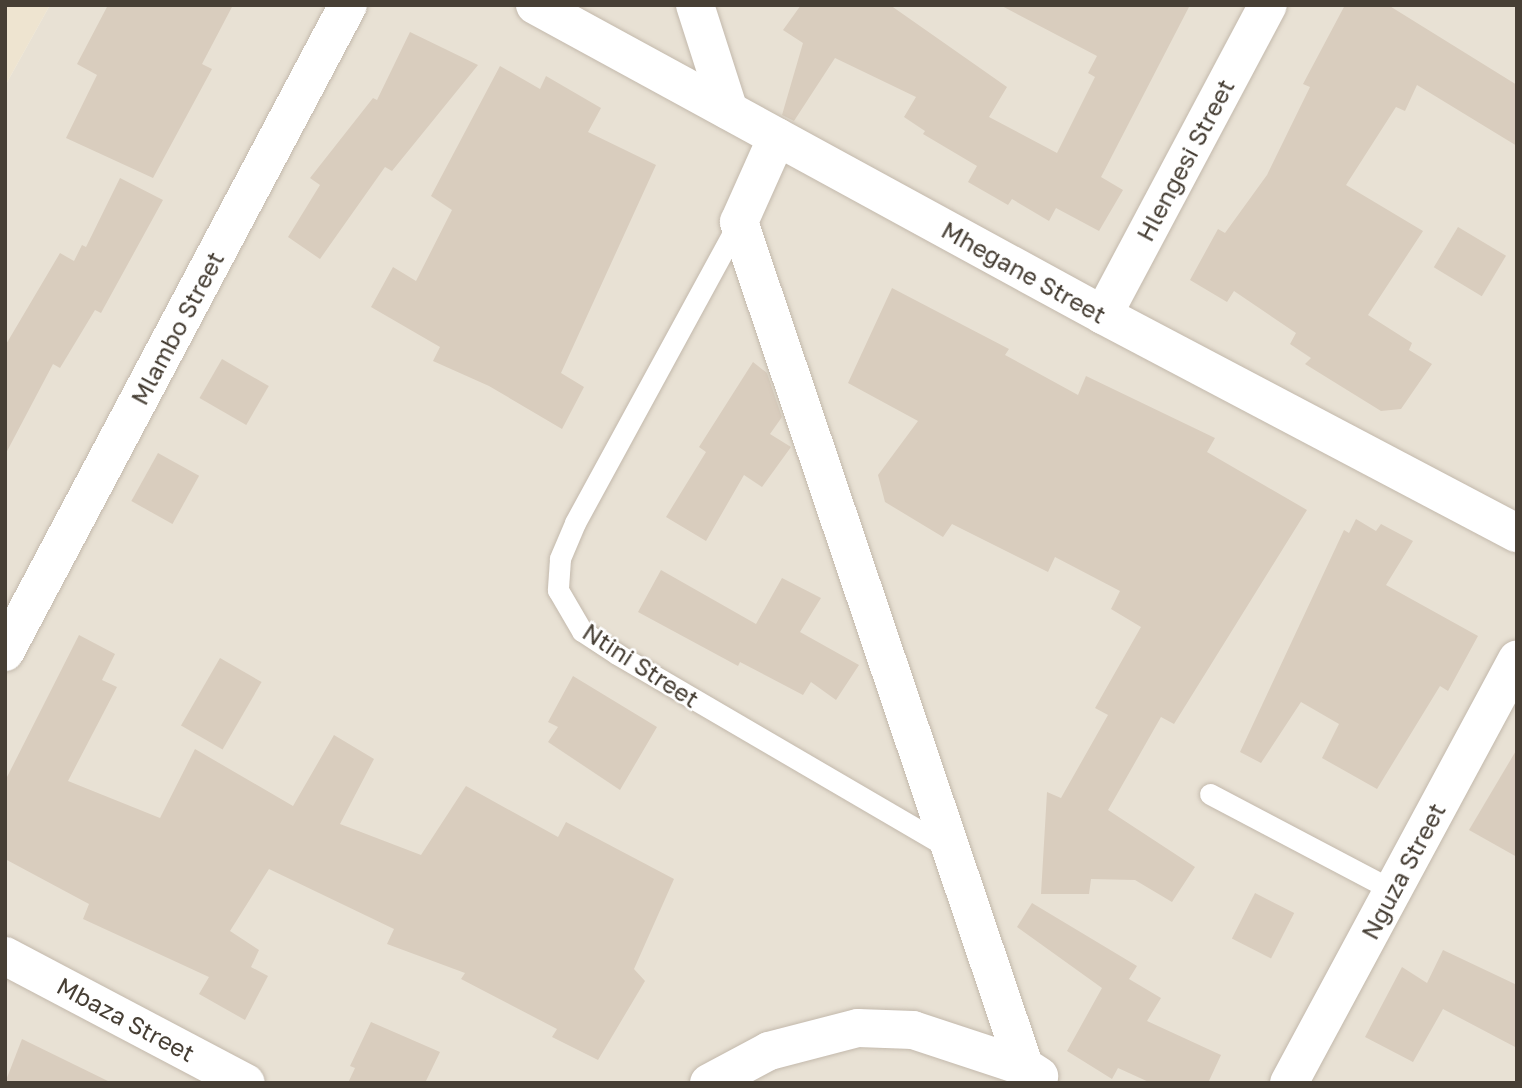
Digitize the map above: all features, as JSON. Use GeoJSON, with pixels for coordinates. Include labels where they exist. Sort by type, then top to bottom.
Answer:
{"type":"FeatureCollection","features":[{"type":"Feature","properties":{"kind":"street","name":"Mlambo Street"},"geometry":{"type":"LineString","coordinates":[[5,652],[348,5]]}},
{"type":"Feature","properties":{"kind":"street","name":"Mhegane Street"},"geometry":{"type":"LineString","coordinates":[[535,5],[1103,315],[1517,533]]}},
{"type":"Feature","properties":{"kind":"street"},"geometry":{"type":"LineString","coordinates":[[695,5],[730,111]]}},
{"type":"Feature","properties":{"kind":"street","name":"Hlengesi Street"},"geometry":{"type":"LineString","coordinates":[[1103,315],[1268,5]]}},
{"type":"Feature","properties":{"kind":"street"},"geometry":{"type":"LineString","coordinates":[[777,137],[739,222],[951,849],[1035,1077]]}},
{"type":"Feature","properties":{"kind":"street","name":"Nguza Street"},"geometry":{"type":"LineString","coordinates":[[1289,1083],[1517,659]]}},
{"type":"Feature","properties":{"kind":"street","name":"Mbaza Street"},"geometry":{"type":"LineString","coordinates":[[5,956],[246,1083]]}},
{"type":"Feature","properties":{"kind":"street"},"geometry":{"type":"LineString","coordinates":[[709,1083],[769,1051],[858,1028],[914,1030],[1035,1077]]}},
{"type":"Feature","properties":{"kind":"lane","name":"Ntini Street"},"geometry":{"type":"LineString","coordinates":[[739,222],[575,523],[559,559],[558,590],[582,631],[951,849]]}},
{"type":"Feature","properties":{"kind":"lane"},"geometry":{"type":"LineString","coordinates":[[1210,794],[1392,890]]}},
{"type":"Feature","properties":{"kind":"shaded area"},"geometry":{"type":"Polygon","coordinates":[[[5,5],[50,5],[5,86],[5,5]]]}},
{"type":"Feature","properties":{"kind":"shaded area"},"geometry":{"type":"Polygon","coordinates":[[[50,5],[1517,5],[1517,1083],[5,1083],[5,86],[50,5]]]}},
{"type":"Feature","properties":{"kind":"building"},"geometry":{"type":"Polygon","coordinates":[[[108,5],[233,5],[202,64],[212,69],[153,178],[66,138],[97,75],[77,64],[108,5]]]}},
{"type":"Feature","properties":{"kind":"building"},"geometry":{"type":"Polygon","coordinates":[[[801,5],[890,5],[1007,87],[989,117],[1057,153],[1095,77],[1088,73],[1097,56],[1000,5],[1190,5],[1101,177],[1123,190],[1099,231],[1056,208],[1049,221],[1012,199],[1008,205],[968,182],[977,166],[923,134],[925,131],[904,117],[916,97],[835,58],[794,121],[782,115],[803,43],[783,30],[801,5]]]}},
{"type":"Feature","properties":{"kind":"building"},"geometry":{"type":"Polygon","coordinates":[[[1345,5],[1388,5],[1517,85],[1517,146],[1417,85],[1405,111],[1396,107],[1346,185],[1423,231],[1368,315],[1412,343],[1409,350],[1432,364],[1401,409],[1381,411],[1305,364],[1311,358],[1290,344],[1296,333],[1234,291],[1227,302],[1190,280],[1218,229],[1225,233],[1267,175],[1310,87],[1303,84],[1345,5]]]}},
{"type":"Feature","properties":{"kind":"building"},"geometry":{"type":"Polygon","coordinates":[[[410,32],[478,65],[392,171],[385,167],[320,259],[288,237],[320,185],[310,178],[373,98],[377,100],[410,32]]]}},
{"type":"Feature","properties":{"kind":"building"},"geometry":{"type":"Polygon","coordinates":[[[500,66],[540,89],[546,76],[601,108],[588,132],[656,165],[561,373],[584,387],[562,429],[489,386],[433,361],[440,347],[371,307],[393,267],[416,281],[452,210],[431,196],[500,66]]]}},
{"type":"Feature","properties":{"kind":"building"},"geometry":{"type":"Polygon","coordinates":[[[120,178],[163,200],[101,313],[95,310],[60,368],[53,364],[5,455],[5,346],[60,253],[74,261],[82,245],[86,247],[120,178]]]}},
{"type":"Feature","properties":{"kind":"building"},"geometry":{"type":"Polygon","coordinates":[[[1458,227],[1506,256],[1482,296],[1434,267],[1458,227]]]}},
{"type":"Feature","properties":{"kind":"building"},"geometry":{"type":"Polygon","coordinates":[[[892,288],[1009,349],[1005,355],[1078,395],[1086,376],[1215,438],[1207,452],[1307,510],[1174,724],[1161,717],[1108,810],[1195,867],[1172,902],[1135,880],[1091,879],[1089,894],[1041,894],[1047,792],[1061,798],[1108,715],[1095,708],[1141,627],[1111,609],[1120,591],[1055,557],[1048,572],[952,524],[943,537],[885,502],[878,475],[918,421],[848,383],[892,288]]]}},
{"type":"Feature","properties":{"kind":"building"},"geometry":{"type":"Polygon","coordinates":[[[222,359],[269,386],[246,425],[200,398],[222,359]]]}},
{"type":"Feature","properties":{"kind":"building"},"geometry":{"type":"Polygon","coordinates":[[[753,362],[767,373],[782,417],[770,434],[791,447],[762,487],[744,475],[706,541],[666,517],[706,452],[699,447],[753,362]]]}},
{"type":"Feature","properties":{"kind":"building"},"geometry":{"type":"Polygon","coordinates":[[[158,453],[199,476],[172,524],[131,501],[158,453]]]}},
{"type":"Feature","properties":{"kind":"building"},"geometry":{"type":"Polygon","coordinates":[[[1356,519],[1376,531],[1381,524],[1413,541],[1386,585],[1478,636],[1448,691],[1440,686],[1377,789],[1322,758],[1339,724],[1301,702],[1261,763],[1240,752],[1344,530],[1349,533],[1356,519]]]}},
{"type":"Feature","properties":{"kind":"building"},"geometry":{"type":"Polygon","coordinates":[[[661,570],[756,624],[782,578],[821,598],[800,632],[859,665],[836,700],[811,682],[803,695],[740,662],[738,666],[638,612],[661,570]]]}},
{"type":"Feature","properties":{"kind":"building"},"geometry":{"type":"Polygon","coordinates":[[[79,635],[115,654],[102,680],[117,687],[68,781],[160,818],[195,749],[293,806],[334,735],[374,759],[340,824],[421,855],[466,786],[558,837],[566,822],[674,879],[634,969],[645,981],[598,1060],[552,1037],[557,1029],[461,979],[465,973],[387,944],[394,929],[269,869],[230,931],[259,950],[251,967],[268,976],[245,1020],[199,994],[209,977],[83,919],[89,904],[5,859],[5,781],[79,635]]]}},
{"type":"Feature","properties":{"kind":"building"},"geometry":{"type":"Polygon","coordinates":[[[220,658],[262,682],[223,750],[181,726],[220,658]]]}},
{"type":"Feature","properties":{"kind":"building"},"geometry":{"type":"Polygon","coordinates":[[[573,676],[657,727],[620,790],[548,742],[558,727],[548,722],[573,676]]]}},
{"type":"Feature","properties":{"kind":"building"},"geometry":{"type":"Polygon","coordinates":[[[1517,749],[1517,857],[1469,830],[1517,749]]]}},
{"type":"Feature","properties":{"kind":"building"},"geometry":{"type":"Polygon","coordinates":[[[1255,893],[1294,913],[1271,958],[1232,938],[1255,893]]]}},
{"type":"Feature","properties":{"kind":"building"},"geometry":{"type":"Polygon","coordinates":[[[1032,903],[1137,966],[1129,979],[1161,998],[1147,1021],[1221,1055],[1208,1083],[1151,1083],[1118,1068],[1112,1079],[1067,1051],[1102,988],[1017,927],[1032,903]]]}},
{"type":"Feature","properties":{"kind":"building"},"geometry":{"type":"Polygon","coordinates":[[[1443,950],[1517,985],[1517,1048],[1443,1009],[1413,1062],[1365,1037],[1402,967],[1427,983],[1443,950]]]}},
{"type":"Feature","properties":{"kind":"building"},"geometry":{"type":"Polygon","coordinates":[[[371,1022],[440,1052],[425,1083],[348,1083],[355,1068],[350,1066],[371,1022]]]}},
{"type":"Feature","properties":{"kind":"building"},"geometry":{"type":"Polygon","coordinates":[[[22,1039],[112,1083],[5,1083],[22,1039]]]}}]}
